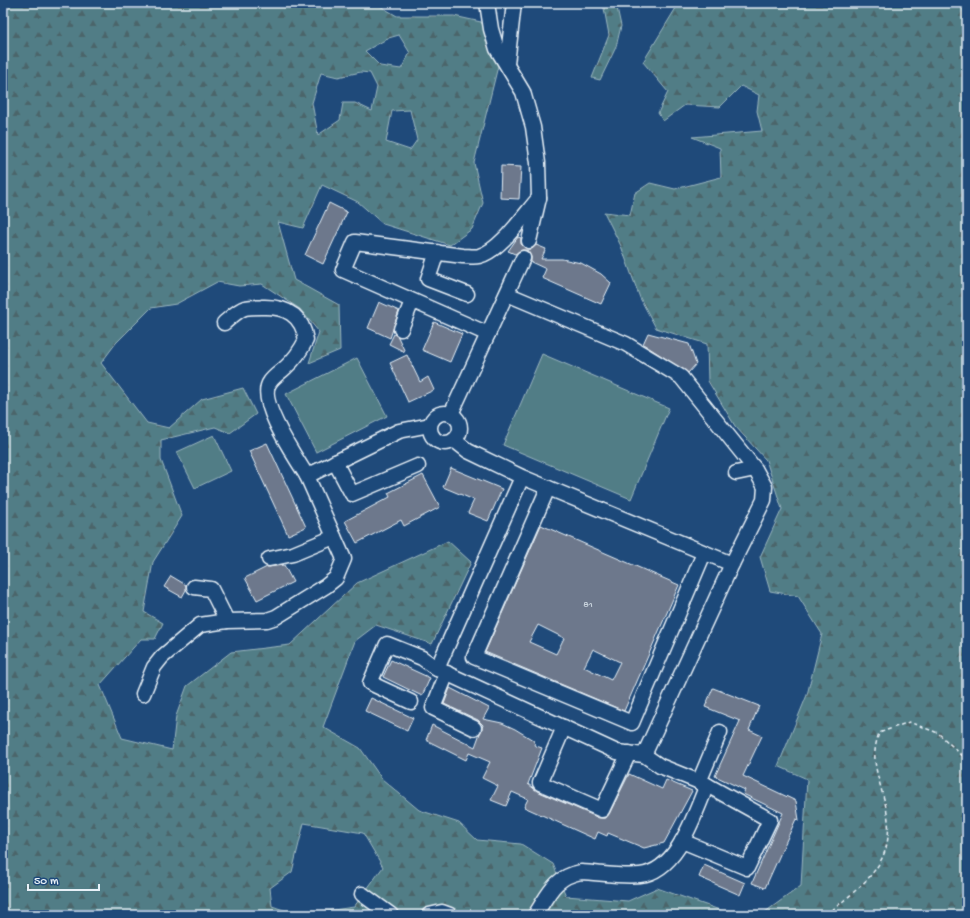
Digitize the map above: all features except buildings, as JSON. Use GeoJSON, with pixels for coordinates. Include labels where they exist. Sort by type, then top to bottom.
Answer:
{"type":"FeatureCollection","features":[{"type":"Feature","properties":{"kind":"street"},"geometry":{"type":"LineString","coordinates":[[487,3],[491,29],[497,49],[523,92],[533,127],[538,163],[539,198],[529,242]]}},
{"type":"Feature","properties":{"kind":"street"},"geometry":{"type":"LineString","coordinates":[[507,64],[514,3]]}},
{"type":"Feature","properties":{"kind":"street"},"geometry":{"type":"LineString","coordinates":[[488,334],[343,270],[355,242],[463,256],[478,256],[488,252],[510,231],[539,198]]}},
{"type":"Feature","properties":{"kind":"street"},"geometry":{"type":"LineString","coordinates":[[437,252],[428,279],[467,294]]}},
{"type":"Feature","properties":{"kind":"street"},"geometry":{"type":"LineString","coordinates":[[451,414],[523,258]]}},
{"type":"Feature","properties":{"kind":"street"},"geometry":{"type":"LineString","coordinates":[[507,294],[626,344],[681,377],[755,469],[765,487],[764,500],[732,564],[644,755]]}},
{"type":"Feature","properties":{"kind":"street"},"geometry":{"type":"LineString","coordinates":[[401,329],[412,301]]}},
{"type":"Feature","properties":{"kind":"street"},"geometry":{"type":"LineString","coordinates":[[143,694],[154,667],[162,657],[200,625],[227,621],[267,620],[276,617],[326,586],[336,578],[344,559],[307,476],[286,441],[266,396],[270,382],[286,368],[302,348],[306,340],[302,328],[295,315],[287,309],[272,306],[244,308],[224,323]]}},
{"type":"Feature","properties":{"kind":"street"},"geometry":{"type":"LineString","coordinates":[[443,413],[451,414],[455,417],[460,426],[460,431],[454,440],[444,443],[436,440],[432,436],[430,425],[436,415],[443,413]]}},
{"type":"Feature","properties":{"kind":"street"},"geometry":{"type":"LineString","coordinates":[[307,476],[399,431],[430,425]]}},
{"type":"Feature","properties":{"kind":"street"},"geometry":{"type":"LineString","coordinates":[[454,440],[468,451],[522,477],[732,564]]}},
{"type":"Feature","properties":{"kind":"street"},"geometry":{"type":"LineString","coordinates":[[335,462],[352,494],[418,466]]}},
{"type":"Feature","properties":{"kind":"street"},"geometry":{"type":"LineString","coordinates":[[736,473],[755,469]]}},
{"type":"Feature","properties":{"kind":"street"},"geometry":{"type":"LineString","coordinates":[[474,728],[433,708],[442,671],[522,477]]}},
{"type":"Feature","properties":{"kind":"street"},"geometry":{"type":"LineString","coordinates":[[548,488],[474,657],[632,723],[704,553]]}},
{"type":"Feature","properties":{"kind":"street"},"geometry":{"type":"LineString","coordinates":[[269,559],[293,554],[334,537]]}},
{"type":"Feature","properties":{"kind":"street"},"geometry":{"type":"LineString","coordinates":[[194,587],[211,589],[227,621]]}},
{"type":"Feature","properties":{"kind":"street"},"geometry":{"type":"LineString","coordinates":[[411,702],[370,683],[387,644],[422,658],[442,671],[617,752],[644,755],[660,766],[703,784],[770,820],[747,868],[682,841]]}},
{"type":"Feature","properties":{"kind":"street"},"geometry":{"type":"LineString","coordinates":[[564,727],[540,784],[602,810],[629,753]]}},
{"type":"Feature","properties":{"kind":"street"},"geometry":{"type":"LineString","coordinates":[[535,915],[556,882],[571,874],[581,872],[640,875],[655,869],[672,857],[682,841],[720,732]]}},
{"type":"Feature","properties":{"kind":"street"},"geometry":{"type":"LineString","coordinates":[[362,894],[391,915]]}},
{"type":"Feature","properties":{"kind":"street"},"geometry":{"type":"LineString","coordinates":[[429,915],[442,912],[450,915]]}},
{"type":"Feature","properties":{"kind":"path"},"geometry":{"type":"LineString","coordinates":[[826,915],[860,887],[882,860],[890,835],[887,808],[876,769],[874,748],[879,733],[909,722],[938,733],[967,760]]}},
{"type":"Feature","properties":{"kind":"green space"},"geometry":{"type":"Polygon","coordinates":[[[3,3],[375,3],[397,16],[454,16],[481,22],[501,54],[474,163],[483,203],[472,229],[450,245],[383,224],[358,202],[322,185],[303,228],[278,222],[294,280],[339,305],[340,350],[309,363],[319,332],[300,309],[262,284],[239,286],[217,282],[176,304],[151,308],[116,343],[101,363],[147,423],[169,428],[202,399],[243,388],[256,414],[230,433],[215,427],[161,440],[161,460],[182,516],[153,562],[144,612],[163,623],[155,639],[141,639],[100,685],[122,738],[172,750],[176,716],[187,686],[231,652],[290,645],[357,583],[448,541],[471,562],[432,644],[376,625],[355,641],[323,727],[360,748],[382,779],[419,810],[459,823],[477,840],[521,844],[553,864],[566,896],[628,901],[657,888],[734,915],[298,915],[3,915],[3,3]],[[399,35],[385,39],[365,51],[380,66],[401,69],[410,53],[399,35]],[[361,72],[338,77],[321,73],[312,103],[318,135],[340,120],[343,103],[355,103],[372,111],[377,87],[370,73],[361,72]],[[410,110],[392,111],[386,142],[410,150],[417,140],[410,110]],[[304,823],[292,872],[270,888],[272,906],[298,915],[354,907],[383,867],[363,833],[304,823]]]}},
{"type":"Feature","properties":{"kind":"green space"},"geometry":{"type":"Polygon","coordinates":[[[603,3],[616,3],[621,26],[616,47],[600,80],[592,78],[609,35],[603,3]]]}},
{"type":"Feature","properties":{"kind":"green space"},"geometry":{"type":"Polygon","coordinates":[[[679,3],[967,3],[967,915],[761,915],[801,886],[807,779],[778,766],[807,695],[822,634],[798,596],[770,591],[760,557],[782,509],[766,460],[735,426],[708,381],[707,344],[656,328],[640,298],[621,246],[604,212],[630,215],[635,193],[650,183],[675,189],[721,177],[720,148],[692,137],[762,131],[757,111],[759,95],[741,86],[720,107],[685,105],[663,121],[658,113],[668,92],[643,62],[679,3]]]}},
{"type":"Feature","properties":{"kind":"green space"},"geometry":{"type":"Polygon","coordinates":[[[542,354],[669,408],[631,499],[503,445],[542,354]]]}},
{"type":"Feature","properties":{"kind":"green space"},"geometry":{"type":"Polygon","coordinates":[[[357,358],[387,416],[316,452],[286,394],[357,358]]]}},
{"type":"Feature","properties":{"kind":"green space"},"geometry":{"type":"Polygon","coordinates":[[[214,435],[231,471],[195,488],[177,452],[214,435]]]}}]}
